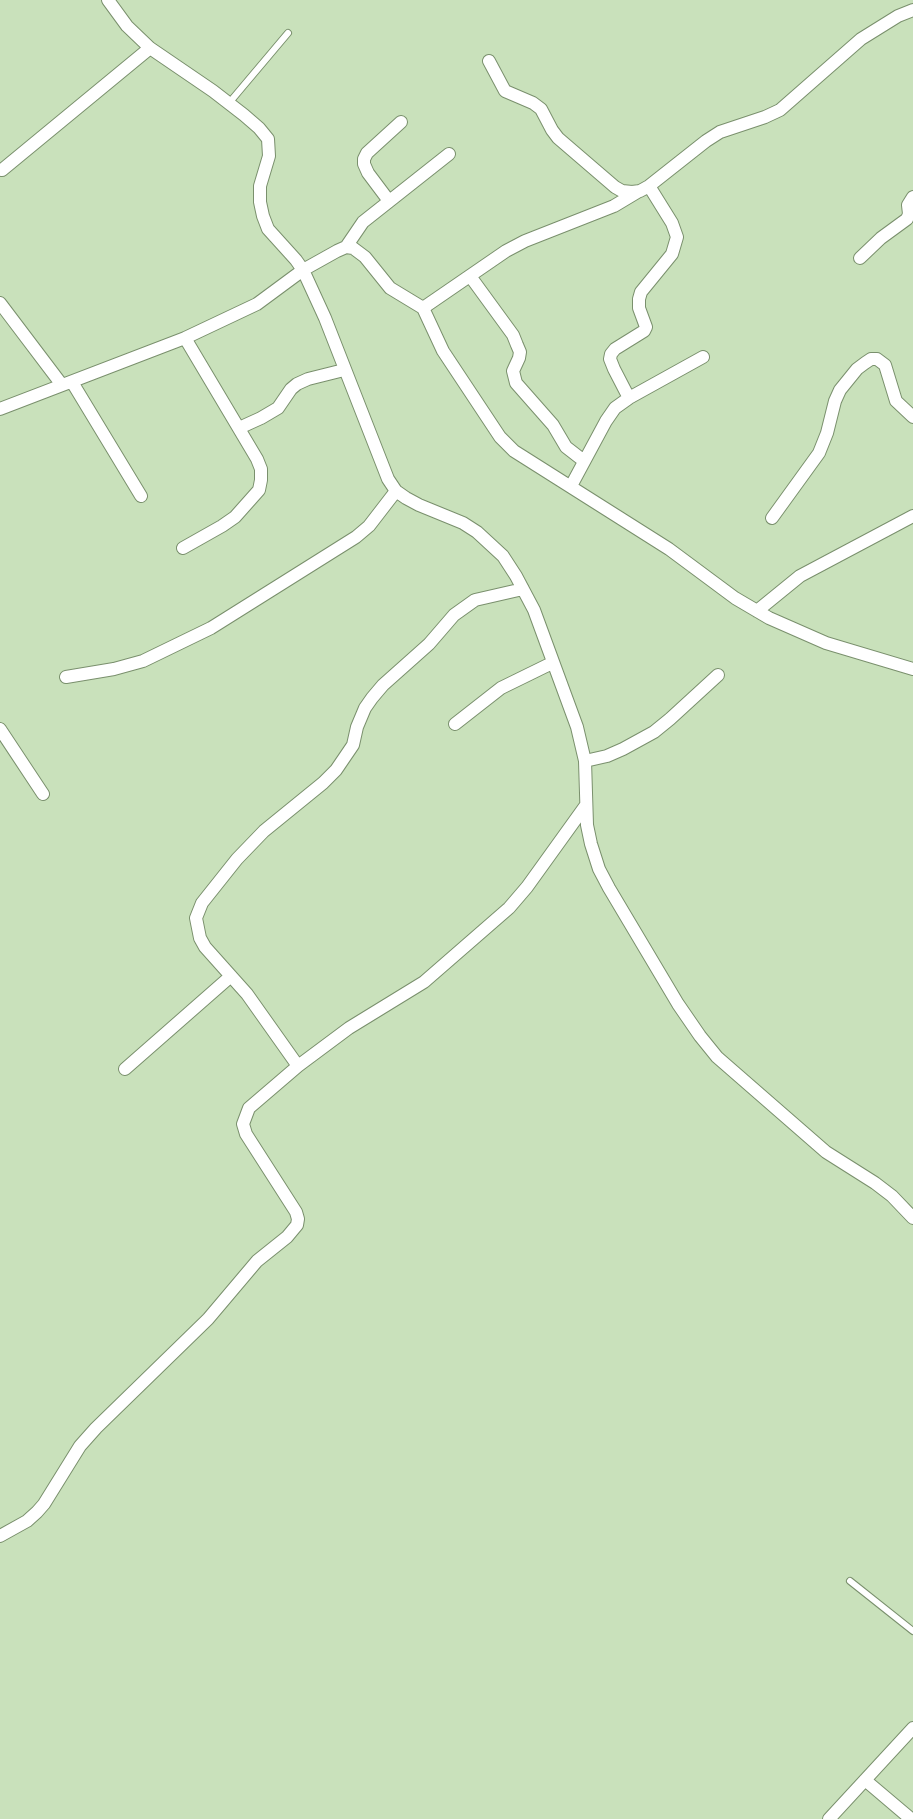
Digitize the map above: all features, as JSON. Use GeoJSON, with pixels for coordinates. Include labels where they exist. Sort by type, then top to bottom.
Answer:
{"type":"FeatureCollection","features":[{"type":"Feature","properties":{"kind":"street"},"geometry":{"type":"LineString","coordinates":[[108,0],[127,26],[150,48],[229,103],[259,128],[268,139],[268,156],[260,186],[260,202],[263,216],[268,229],[296,260],[308,268],[344,370],[388,479],[396,490],[419,505],[463,523],[477,532],[503,556],[523,588],[534,610],[552,663],[577,727],[585,762],[587,826],[591,844],[600,869],[613,895],[678,1004],[700,1036],[718,1057],[826,1152],[875,1183],[892,1196],[913,1218]]}},
{"type":"Feature","properties":{"kind":"street"},"geometry":{"type":"LineString","coordinates":[[423,308],[506,251],[525,241],[614,206],[644,188],[720,132],[765,117],[780,110],[861,39],[898,16],[913,10]]}},
{"type":"Feature","properties":{"kind":"street"},"geometry":{"type":"LineString","coordinates":[[2,170],[150,48]]}},
{"type":"Feature","properties":{"kind":"street"},"geometry":{"type":"LineString","coordinates":[[489,61],[505,91],[533,103],[541,109],[558,138],[603,178],[622,191],[632,192],[644,188]]}},
{"type":"Feature","properties":{"kind":"street"},"geometry":{"type":"LineString","coordinates":[[389,201],[368,173],[364,164],[364,159],[368,153],[401,122]]}},
{"type":"Feature","properties":{"kind":"street"},"geometry":{"type":"LineString","coordinates":[[0,409],[185,338],[257,304],[308,268],[341,249],[363,222],[448,154]]}},
{"type":"Feature","properties":{"kind":"street"},"geometry":{"type":"LineString","coordinates":[[628,398],[610,359],[611,354],[615,349],[640,334],[646,327],[639,308],[641,292],[672,254],[677,237],[672,224],[644,188]]}},
{"type":"Feature","properties":{"kind":"street"},"geometry":{"type":"LineString","coordinates":[[860,258],[881,238],[907,219],[910,214],[908,205],[913,197]]}},
{"type":"Feature","properties":{"kind":"street"},"geometry":{"type":"LineString","coordinates":[[341,249],[353,248],[360,252],[390,288],[423,308],[443,351],[500,437],[514,451],[572,486],[669,549],[735,598],[757,611],[799,632],[826,643],[913,669]]}},
{"type":"Feature","properties":{"kind":"street"},"geometry":{"type":"LineString","coordinates":[[470,276],[513,335],[518,345],[520,352],[519,358],[513,371],[516,383],[553,425],[566,447],[584,462]]}},
{"type":"Feature","properties":{"kind":"street"},"geometry":{"type":"LineString","coordinates":[[0,303],[67,384],[141,496]]}},
{"type":"Feature","properties":{"kind":"street"},"geometry":{"type":"LineString","coordinates":[[183,548],[222,526],[235,516],[259,490],[262,480],[261,469],[257,458],[185,338]]}},
{"type":"Feature","properties":{"kind":"street"},"geometry":{"type":"LineString","coordinates":[[572,486],[606,420],[616,408],[628,398],[703,357]]}},
{"type":"Feature","properties":{"kind":"street"},"geometry":{"type":"LineString","coordinates":[[772,518],[819,453],[827,433],[834,401],[840,390],[857,369],[865,363],[871,359],[877,359],[886,365],[896,401],[913,417]]}},
{"type":"Feature","properties":{"kind":"street"},"geometry":{"type":"LineString","coordinates":[[239,428],[278,408],[291,389],[297,384],[308,379],[344,370]]}},
{"type":"Feature","properties":{"kind":"street"},"geometry":{"type":"LineString","coordinates":[[66,677],[114,669],[143,661],[211,628],[356,537],[369,526],[396,490]]}},
{"type":"Feature","properties":{"kind":"street"},"geometry":{"type":"LineString","coordinates":[[757,611],[800,576],[913,516]]}},
{"type":"Feature","properties":{"kind":"street"},"geometry":{"type":"LineString","coordinates":[[298,1066],[247,994],[217,962],[200,938],[196,918],[202,903],[236,859],[264,831],[323,784],[336,770],[353,745],[357,727],[365,708],[372,698],[383,684],[429,644],[454,614],[475,600],[523,588]]}},
{"type":"Feature","properties":{"kind":"street"},"geometry":{"type":"LineString","coordinates":[[455,724],[501,688],[552,663]]}},
{"type":"Feature","properties":{"kind":"street"},"geometry":{"type":"LineString","coordinates":[[585,762],[607,756],[624,749],[654,732],[718,675]]}},
{"type":"Feature","properties":{"kind":"street"},"geometry":{"type":"LineString","coordinates":[[0,728],[43,794]]}},
{"type":"Feature","properties":{"kind":"street"},"geometry":{"type":"LineString","coordinates":[[0,1536],[27,1521],[37,1512],[44,1504],[80,1446],[96,1428],[208,1319],[257,1261],[293,1231],[298,1219],[296,1212],[246,1134],[243,1124],[249,1108],[298,1066],[350,1028],[424,982],[508,908],[527,887],[586,805]]}},
{"type":"Feature","properties":{"kind":"street"},"geometry":{"type":"LineString","coordinates":[[125,1069],[231,976]]}},
{"type":"Feature","properties":{"kind":"street"},"geometry":{"type":"LineString","coordinates":[[829,1819],[913,1728]]}},
{"type":"Feature","properties":{"kind":"street"},"geometry":{"type":"LineString","coordinates":[[865,1780],[911,1819]]}},
{"type":"Feature","properties":{"kind":"lane"},"geometry":{"type":"LineString","coordinates":[[229,103],[288,33]]}},
{"type":"Feature","properties":{"kind":"lane"},"geometry":{"type":"LineString","coordinates":[[850,1581],[913,1631]]}}]}
